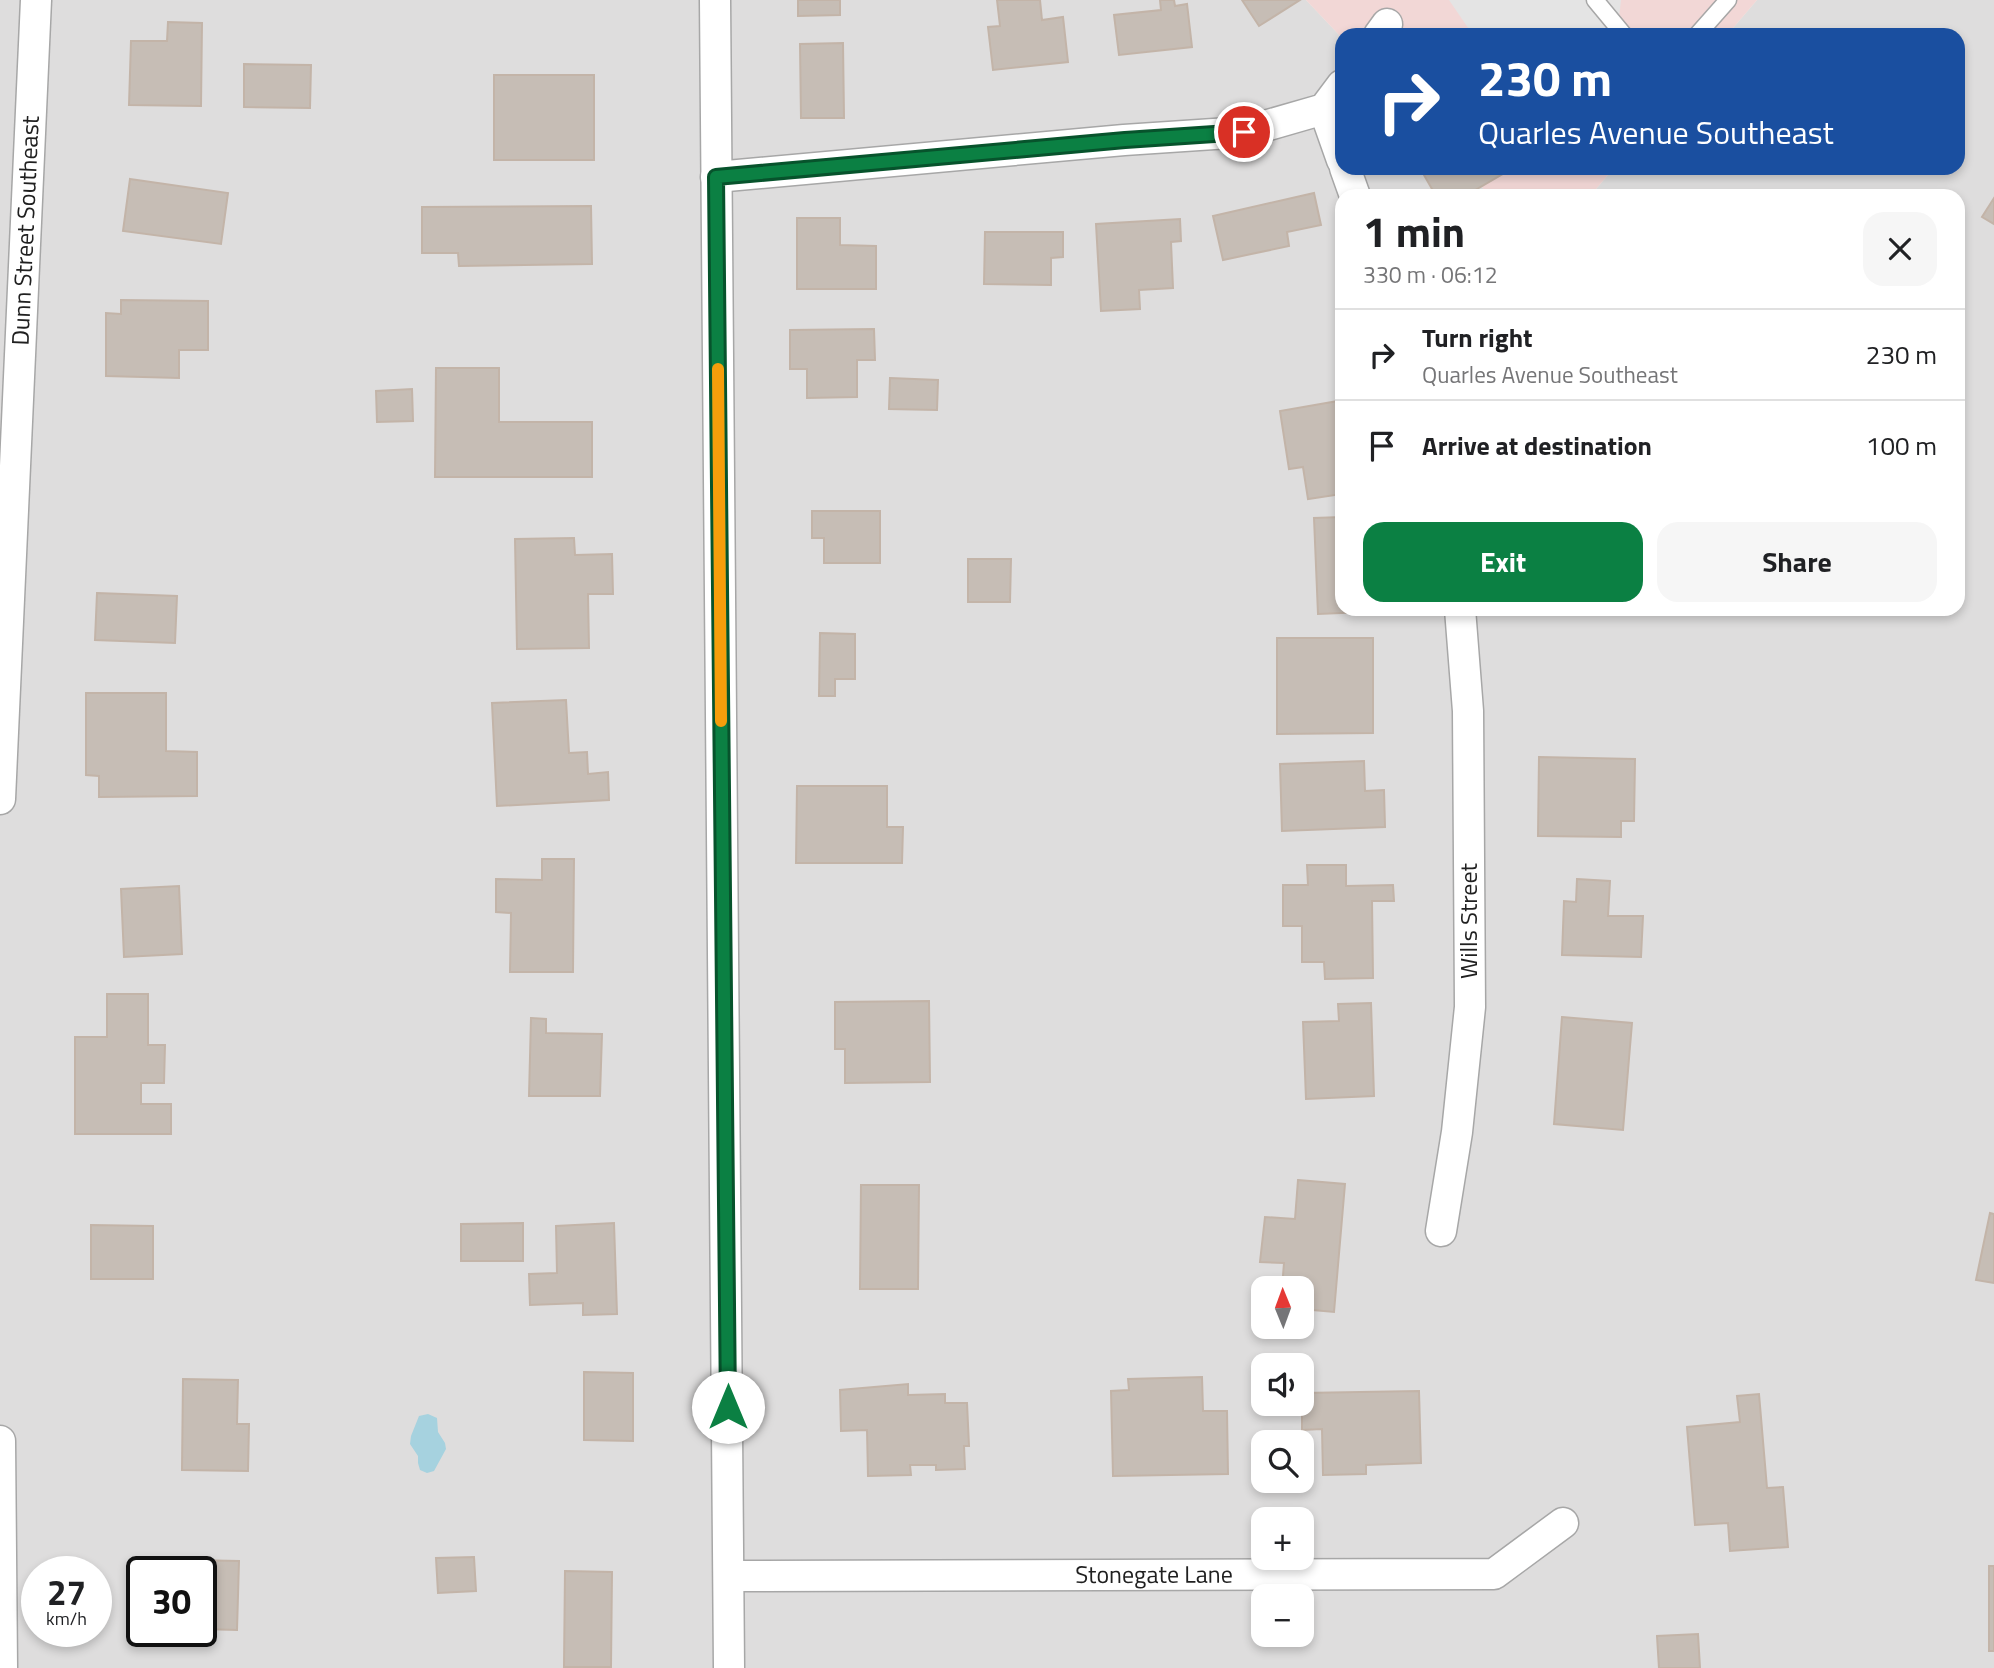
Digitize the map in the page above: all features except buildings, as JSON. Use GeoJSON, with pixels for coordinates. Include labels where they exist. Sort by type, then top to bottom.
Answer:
{"type":"FeatureCollection","features":[{"type":"Feature","properties":{"kind":"street","name":"Dunn Street Southeast"},"geometry":{"type":"LineString","coordinates":[[0,799],[13,231],[36,0]]}},
{"type":"Feature","properties":{"kind":"street"},"geometry":{"type":"LineString","coordinates":[[715,0],[729,1668]]}},
{"type":"Feature","properties":{"kind":"street"},"geometry":{"type":"LineString","coordinates":[[716,177],[1125,140],[1244,132],[1324,109],[1335,94]]}},
{"type":"Feature","properties":{"kind":"street"},"geometry":{"type":"LineString","coordinates":[[1324,109],[1335,140]]}},
{"type":"Feature","properties":{"kind":"street","name":"Wills Street"},"geometry":{"type":"LineString","coordinates":[[1441,1231],[1457,1132],[1469,1007],[1468,711],[1461,616]]}},
{"type":"Feature","properties":{"kind":"street"},"geometry":{"type":"LineString","coordinates":[[0,1441],[2,1668]]}},
{"type":"Feature","properties":{"kind":"street","name":"Stonegate Lane"},"geometry":{"type":"LineString","coordinates":[[729,1576],[1494,1574],[1563,1523]]}},
{"type":"Feature","properties":{"kind":"lane"},"geometry":{"type":"LineString","coordinates":[[1595,0],[1618,28]]}},
{"type":"Feature","properties":{"kind":"lane"},"geometry":{"type":"LineString","coordinates":[[1703,28],[1728,0]]}},
{"type":"Feature","properties":{"kind":"shaded area"},"geometry":{"type":"Polygon","coordinates":[[[0,0],[1306,0],[1335,31],[1335,175],[1470,175],[1484,189],[1335,189],[1335,616],[1965,616],[1965,189],[1596,189],[1608,175],[1965,175],[1965,28],[1733,28],[1757,0],[1994,0],[1994,1668],[0,1668],[0,0]]]}},
{"type":"Feature","properties":{"kind":"shaded area"},"geometry":{"type":"Polygon","coordinates":[[[1306,0],[1757,0],[1733,28],[1335,28],[1335,31],[1306,0]]]}},
{"type":"Feature","properties":{"kind":"shaded area"},"geometry":{"type":"Polygon","coordinates":[[[1449,0],[1621,0],[1618,28],[1468,28],[1449,0]]]}},
{"type":"Feature","properties":{"kind":"shaded area"},"geometry":{"type":"Polygon","coordinates":[[[1470,175],[1608,175],[1596,189],[1484,189],[1470,175]]]}},
{"type":"Feature","properties":{"kind":"water"},"geometry":{"type":"Polygon","coordinates":[[[428,1414],[437,1418],[438,1432],[446,1449],[434,1471],[427,1473],[420,1470],[418,1456],[410,1444],[419,1416],[428,1414]]]}},
{"type":"Feature","properties":{"kind":"slow traffic"},"geometry":{"type":"LineString","coordinates":[[718,369],[721,721]]}},
{"type":"Feature","properties":{"kind":"route"},"geometry":{"type":"LineString","coordinates":[[728,1407],[716,177],[1125,140],[1244,132]]}}]}
